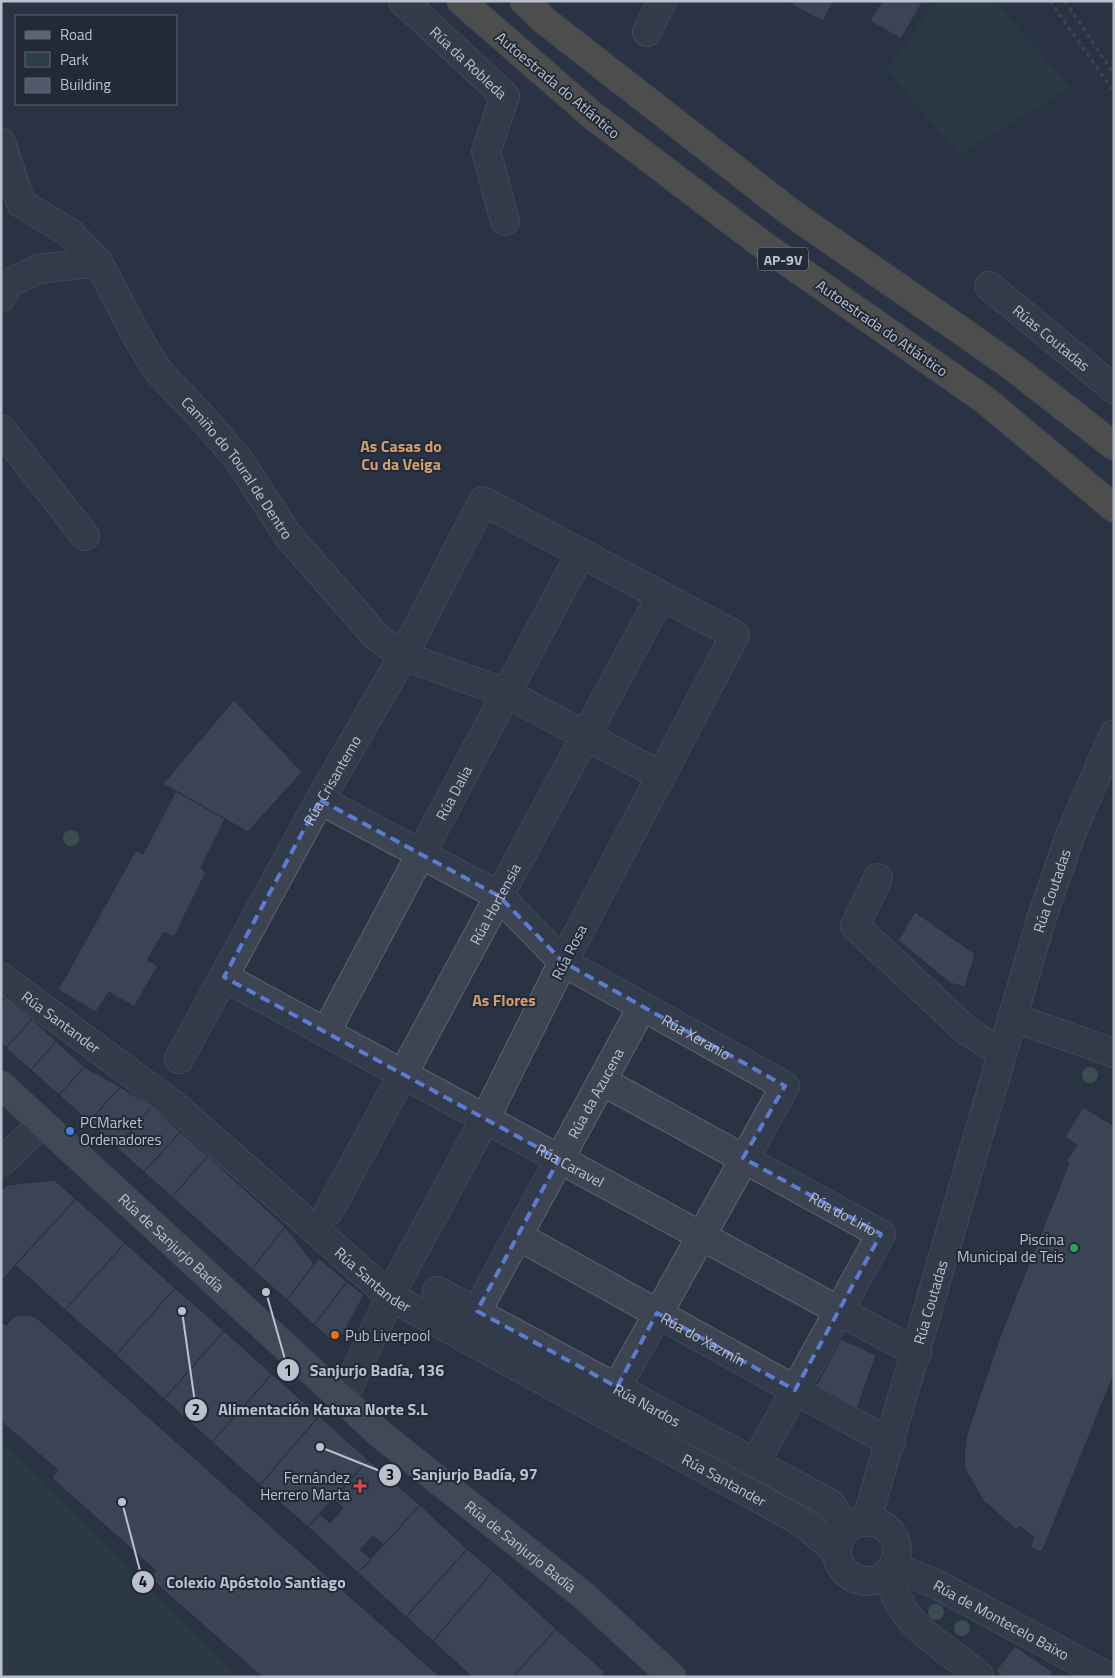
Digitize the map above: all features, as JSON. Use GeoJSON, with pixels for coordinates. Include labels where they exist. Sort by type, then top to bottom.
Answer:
{"type":"FeatureCollection","features":[{"type":"Feature","properties":{"kind":"highway","name":"Autoestrada do Atlántico"},"geometry":{"type":"LineString","coordinates":[[461,1],[592,116],[759,242],[985,400],[1114,508]]}},
{"type":"Feature","properties":{"kind":"highway","name":"AP-9V"},"geometry":{"type":"LineString","coordinates":[[524,1],[544,21],[790,212],[1009,364],[1114,446]]}},
{"type":"Feature","properties":{"kind":"main road","name":"Rúa de Sanjurjo Badía"},"geometry":{"type":"LineString","coordinates":[[1,1085],[342,1401],[380,1434],[584,1596],[672,1677]]}},
{"type":"Feature","properties":{"kind":"street","name":"Rúa da Robleda"},"geometry":{"type":"LineString","coordinates":[[403,1],[505,96],[486,151],[505,221]]}},
{"type":"Feature","properties":{"kind":"street"},"geometry":{"type":"LineString","coordinates":[[647,32],[662,1]]}},
{"type":"Feature","properties":{"kind":"street","name":"Camiño do Toural de Dentro"},"geometry":{"type":"LineString","coordinates":[[1,142],[21,203],[70,233],[98,262],[140,342],[159,372],[200,414],[238,459],[289,537],[376,636],[403,656],[506,693],[661,776]]}},
{"type":"Feature","properties":{"kind":"street"},"geometry":{"type":"LineString","coordinates":[[1,298],[9,283],[39,269],[98,262]]}},
{"type":"Feature","properties":{"kind":"street","name":"Rúas Coutadas"},"geometry":{"type":"LineString","coordinates":[[989,286],[1114,389]]}},
{"type":"Feature","properties":{"kind":"street"},"geometry":{"type":"LineString","coordinates":[[1,429],[85,536]]}},
{"type":"Feature","properties":{"kind":"street","name":"Rúa Crisantemo"},"geometry":{"type":"LineString","coordinates":[[179,1059],[320,800],[403,656],[483,501],[580,553]]}},
{"type":"Feature","properties":{"kind":"street"},"geometry":{"type":"LineString","coordinates":[[580,553],[661,596]]}},
{"type":"Feature","properties":{"kind":"street","name":"Rúa Dalia"},"geometry":{"type":"LineString","coordinates":[[326,1032],[580,553]]}},
{"type":"Feature","properties":{"kind":"street","name":"Rúa Rosa"},"geometry":{"type":"LineString","coordinates":[[391,1296],[485,1119],[563,962],[735,635],[661,596]]}},
{"type":"Feature","properties":{"kind":"street","name":"Rúa Hortensia"},"geometry":{"type":"LineString","coordinates":[[329,1211],[661,596]]}},
{"type":"Feature","properties":{"kind":"street","name":"Rúa Coutadas"},"geometry":{"type":"LineString","coordinates":[[850,1534],[891,1443],[1001,1053],[1057,871],[1114,734]]}},
{"type":"Feature","properties":{"kind":"street","name":"Rúa Xeranio"},"geometry":{"type":"LineString","coordinates":[[320,800],[499,896],[563,962],[785,1086],[700,1235],[617,1387]]}},
{"type":"Feature","properties":{"kind":"street"},"geometry":{"type":"LineString","coordinates":[[878,878],[855,926],[966,1030],[1001,1053]]}},
{"type":"Feature","properties":{"kind":"street","name":"Rúa Santander"},"geometry":{"type":"LineString","coordinates":[[1,977],[175,1106],[391,1296],[808,1526],[850,1534]]}},
{"type":"Feature","properties":{"kind":"street","name":"Rúa Caravel"},"geometry":{"type":"LineString","coordinates":[[224,977],[917,1353]]}},
{"type":"Feature","properties":{"kind":"street","name":"Rúa da Azucena"},"geometry":{"type":"LineString","coordinates":[[477,1311],[642,1007]]}},
{"type":"Feature","properties":{"kind":"street"},"geometry":{"type":"LineString","coordinates":[[1012,1017],[1114,1053]]}},
{"type":"Feature","properties":{"kind":"street","name":"Rúa do Lirio"},"geometry":{"type":"LineString","coordinates":[[602,1081],[881,1234],[755,1463]]}},
{"type":"Feature","properties":{"kind":"street"},"geometry":{"type":"LineString","coordinates":[[1,1162],[42,1124]]}},
{"type":"Feature","properties":{"kind":"street","name":"Rúa do Xazmín"},"geometry":{"type":"LineString","coordinates":[[518,1236],[891,1443]]}},
{"type":"Feature","properties":{"kind":"street","name":"Rúa Nardos"},"geometry":{"type":"LineString","coordinates":[[437,1291],[831,1504],[850,1534]]}},
{"type":"Feature","properties":{"kind":"street"},"geometry":{"type":"LineString","coordinates":[[342,1401],[391,1296]]}},
{"type":"Feature","properties":{"kind":"street"},"geometry":{"type":"LineString","coordinates":[[878,1523],[887,1528],[894,1536],[897,1547],[896,1558],[890,1569],[880,1579],[870,1581],[857,1580],[839,1562],[850,1534],[878,1523]]}},
{"type":"Feature","properties":{"kind":"street"},"geometry":{"type":"LineString","coordinates":[[890,1569],[892,1590],[904,1614],[928,1637],[980,1677]]}},
{"type":"Feature","properties":{"kind":"street","name":"Rúa de Montecelo Baixo"},"geometry":{"type":"LineString","coordinates":[[890,1569],[936,1584],[1108,1677]]}},
{"type":"Feature","properties":{"kind":"path"},"geometry":{"type":"LineString","coordinates":[[1050,1],[1114,92]]}},
{"type":"Feature","properties":{"kind":"path"},"geometry":{"type":"LineString","coordinates":[[1065,1],[1114,74]]}},
{"type":"Feature","properties":{"kind":"highlighted area"},"geometry":{"type":"Polygon","coordinates":[[[320,800],[499,896],[563,962],[785,1086],[743,1158],[881,1234],[795,1390],[657,1313],[617,1387],[477,1311],[559,1159],[224,977],[320,800]]]}},
{"type":"Feature","properties":{"kind":"green space"},"geometry":{"type":"Polygon","coordinates":[[[937,1],[995,1],[1071,88],[959,155],[887,70],[937,1]]]}},
{"type":"Feature","properties":{"kind":"green space"},"geometry":{"type":"Polygon","coordinates":[[[1,1438],[232,1672],[226,1677],[1,1677],[1,1438]]]}},
{"type":"Feature","properties":{"kind":"building"},"geometry":{"type":"Polygon","coordinates":[[[793,1],[834,1],[823,21],[791,4],[793,1]]]}},
{"type":"Feature","properties":{"kind":"building"},"geometry":{"type":"Polygon","coordinates":[[[882,1],[923,1],[901,39],[870,21],[882,1]]]}},
{"type":"Feature","properties":{"kind":"building"},"geometry":{"type":"Polygon","coordinates":[[[234,700],[302,772],[248,832],[163,784],[234,700]]]}},
{"type":"Feature","properties":{"kind":"building"},"geometry":{"type":"Polygon","coordinates":[[[176,791],[225,819],[201,868],[206,872],[174,937],[164,932],[147,960],[158,966],[134,1007],[109,992],[96,1012],[58,990],[136,850],[143,854],[176,791]]]}},
{"type":"Feature","properties":{"kind":"building"},"geometry":{"type":"Polygon","coordinates":[[[915,912],[975,954],[965,987],[950,983],[898,940],[915,912]]]}},
{"type":"Feature","properties":{"kind":"building"},"geometry":{"type":"Polygon","coordinates":[[[7,997],[32,1019],[6,1048],[1,1043],[1,1003],[7,997]]]}},
{"type":"Feature","properties":{"kind":"building"},"geometry":{"type":"Polygon","coordinates":[[[32,1019],[56,1041],[31,1070],[6,1048],[32,1019]]]}},
{"type":"Feature","properties":{"kind":"building"},"geometry":{"type":"Polygon","coordinates":[[[56,1041],[84,1067],[59,1095],[31,1070],[56,1041]]]}},
{"type":"Feature","properties":{"kind":"building"},"geometry":{"type":"Polygon","coordinates":[[[84,1067],[120,1087],[89,1122],[59,1095],[84,1067]]]}},
{"type":"Feature","properties":{"kind":"building"},"geometry":{"type":"Polygon","coordinates":[[[120,1087],[152,1106],[116,1147],[89,1122],[120,1087]]]}},
{"type":"Feature","properties":{"kind":"building"},"geometry":{"type":"Polygon","coordinates":[[[152,1106],[180,1132],[144,1172],[116,1147],[152,1106]]]}},
{"type":"Feature","properties":{"kind":"building","name":"Piscina Municipal de Teis"},"geometry":{"type":"Polygon","coordinates":[[[1083,1107],[1114,1126],[1114,1374],[1042,1552],[1030,1548],[1034,1537],[1019,1526],[1016,1530],[983,1500],[965,1469],[964,1455],[967,1434],[1001,1334],[1069,1163],[1066,1161],[1077,1145],[1065,1137],[1083,1107]]]}},
{"type":"Feature","properties":{"kind":"building"},"geometry":{"type":"Polygon","coordinates":[[[180,1132],[208,1156],[172,1197],[144,1172],[180,1132]]]}},
{"type":"Feature","properties":{"kind":"building"},"geometry":{"type":"Polygon","coordinates":[[[208,1156],[285,1227],[252,1269],[172,1197],[208,1156]]]}},
{"type":"Feature","properties":{"kind":"building"},"geometry":{"type":"Polygon","coordinates":[[[54,1180],[76,1199],[1,1281],[1,1190],[8,1185],[54,1180]]]}},
{"type":"Feature","properties":{"kind":"building"},"geometry":{"type":"Polygon","coordinates":[[[76,1199],[125,1243],[65,1310],[15,1265],[76,1199]]]}},
{"type":"Feature","properties":{"kind":"building"},"geometry":{"type":"Polygon","coordinates":[[[285,1227],[314,1264],[287,1300],[252,1269],[285,1227]]]}},
{"type":"Feature","properties":{"kind":"building"},"geometry":{"type":"Polygon","coordinates":[[[125,1243],[175,1288],[116,1355],[65,1310],[125,1243]]]}},
{"type":"Feature","properties":{"kind":"building"},"geometry":{"type":"Polygon","coordinates":[[[319,1258],[347,1282],[314,1325],[287,1300],[319,1258]]]}},
{"type":"Feature","properties":{"kind":"building"},"geometry":{"type":"Polygon","coordinates":[[[347,1282],[364,1295],[341,1337],[329,1338],[314,1325],[347,1282]]]}},
{"type":"Feature","properties":{"kind":"building"},"geometry":{"type":"Polygon","coordinates":[[[175,1288],[224,1331],[164,1399],[116,1355],[175,1288]]]}},
{"type":"Feature","properties":{"kind":"building"},"geometry":{"type":"Polygon","coordinates":[[[28,1315],[36,1317],[440,1677],[262,1677],[149,1577],[156,1571],[52,1478],[58,1470],[1,1421],[1,1322],[6,1325],[15,1316],[28,1315]]]}},
{"type":"Feature","properties":{"kind":"building"},"geometry":{"type":"Polygon","coordinates":[[[224,1331],[272,1374],[212,1442],[164,1399],[224,1331]]]}},
{"type":"Feature","properties":{"kind":"building"},"geometry":{"type":"Polygon","coordinates":[[[841,1339],[876,1355],[857,1409],[814,1390],[841,1339]]]}},
{"type":"Feature","properties":{"kind":"building"},"geometry":{"type":"Polygon","coordinates":[[[272,1374],[319,1416],[260,1485],[212,1442],[272,1374]]]}},
{"type":"Feature","properties":{"kind":"building"},"geometry":{"type":"Polygon","coordinates":[[[319,1416],[368,1460],[308,1527],[260,1485],[319,1416]]]}},
{"type":"Feature","properties":{"kind":"building"},"geometry":{"type":"Polygon","coordinates":[[[368,1460],[420,1505],[384,1545],[373,1536],[360,1550],[371,1559],[358,1573],[308,1527],[320,1514],[330,1523],[343,1508],[333,1499],[368,1460]]]}},
{"type":"Feature","properties":{"kind":"building"},"geometry":{"type":"Polygon","coordinates":[[[420,1505],[467,1549],[406,1617],[358,1573],[420,1505]]]}},
{"type":"Feature","properties":{"kind":"building"},"geometry":{"type":"Polygon","coordinates":[[[467,1549],[493,1571],[433,1641],[406,1617],[467,1549]]]}},
{"type":"Feature","properties":{"kind":"building"},"geometry":{"type":"Polygon","coordinates":[[[493,1571],[556,1629],[513,1677],[472,1677],[433,1641],[493,1571]]]}},
{"type":"Feature","properties":{"kind":"building"},"geometry":{"type":"Polygon","coordinates":[[[556,1629],[605,1672],[601,1677],[513,1677],[556,1629]]]}},
{"type":"Feature","properties":{"kind":"building"},"geometry":{"type":"Polygon","coordinates":[[[1015,1646],[1053,1672],[1049,1677],[1002,1677],[996,1671],[1015,1646]]]}},
{"type":"Feature","properties":{"kind":"place","name":"PCMarket Ordenadores"},"geometry":{"type":"Point","coordinates":[70,1131]}},
{"type":"Feature","properties":{"kind":"place","name":"Piscina Municipal de Teis"},"geometry":{"type":"Point","coordinates":[1074,1248]}},
{"type":"Feature","properties":{"kind":"place","name":"Sanjurjo Badía, 136"},"geometry":{"type":"Point","coordinates":[266,1292]}},
{"type":"Feature","properties":{"kind":"place","name":"Alimentación Katuxa Norte S.L"},"geometry":{"type":"Point","coordinates":[182,1311]}},
{"type":"Feature","properties":{"kind":"place","name":"Pub Liverpool"},"geometry":{"type":"Point","coordinates":[335,1335]}},
{"type":"Feature","properties":{"kind":"place","name":"Sanjurjo Badía, 97"},"geometry":{"type":"Point","coordinates":[320,1447]}},
{"type":"Feature","properties":{"kind":"place","name":"Fernández Herrero Marta"},"geometry":{"type":"Point","coordinates":[360,1486]}},
{"type":"Feature","properties":{"kind":"place","name":"Colexio Apóstolo Santiago"},"geometry":{"type":"Point","coordinates":[122,1502]}},
{"type":"Feature","properties":{"kind":"district","name":"As Casas do Cu da Veiga"},"geometry":{"type":"Point","coordinates":[401,455]}},
{"type":"Feature","properties":{"kind":"district","name":"As Flores"},"geometry":{"type":"Point","coordinates":[504,1000]}}]}
